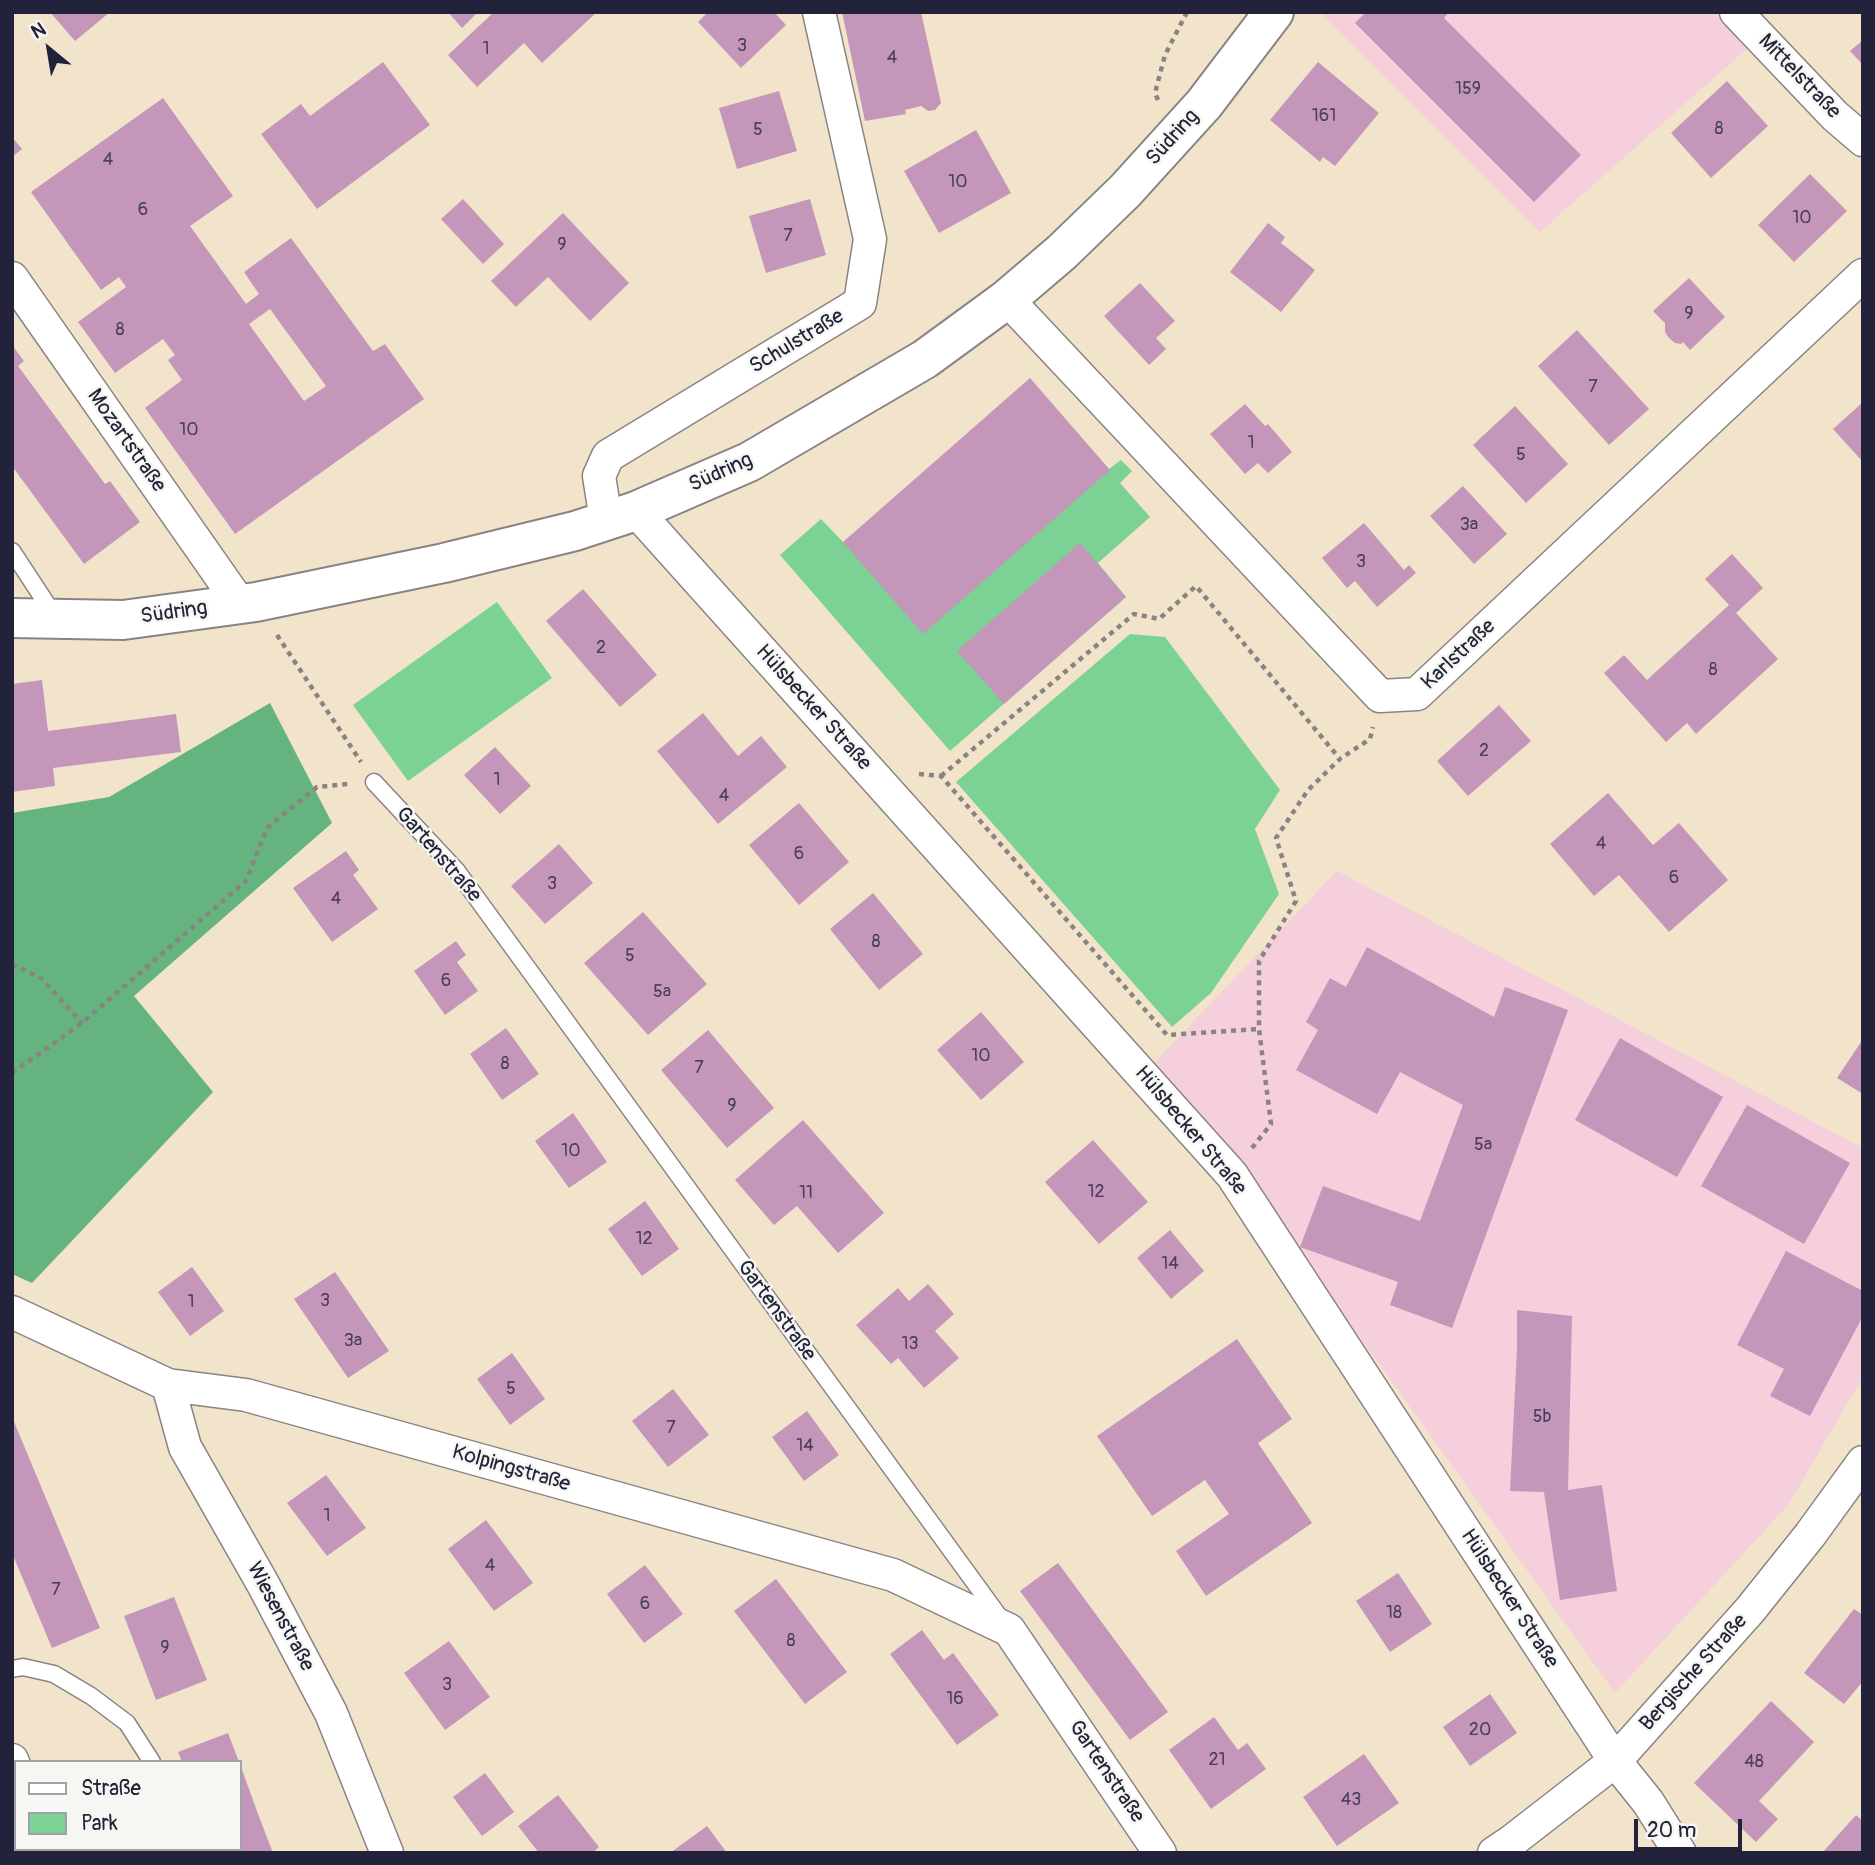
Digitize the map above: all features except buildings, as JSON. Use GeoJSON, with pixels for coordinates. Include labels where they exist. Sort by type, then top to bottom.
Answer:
{"type":"FeatureCollection","features":[{"type":"Feature","properties":{"kind":"street","name":"Schulstraße"},"geometry":{"type":"LineString","coordinates":[[621,516],[599,476],[608,456],[860,303],[870,239],[819,12]]}},
{"type":"Feature","properties":{"kind":"street","name":"Südring"},"geometry":{"type":"LineString","coordinates":[[12,618],[123,620],[248,603],[554,538],[621,516],[749,462],[925,359],[1007,299],[1062,252],[1125,191],[1204,104],[1275,12]]}},
{"type":"Feature","properties":{"kind":"street","name":"Mittelstraße"},"geometry":{"type":"LineString","coordinates":[[1737,12],[1835,116],[1863,140]]}},
{"type":"Feature","properties":{"kind":"street","name":"Karlstraße"},"geometry":{"type":"LineString","coordinates":[[1007,299],[1380,696],[1417,694],[1863,275]]}},
{"type":"Feature","properties":{"kind":"street","name":"Mozartstraße"},"geometry":{"type":"LineString","coordinates":[[12,278],[248,603]]}},
{"type":"Feature","properties":{"kind":"street","name":"Hülsbecker Straße"},"geometry":{"type":"LineString","coordinates":[[621,516],[866,767],[1232,1175],[1615,1761],[1648,1802],[1680,1853]]}},
{"type":"Feature","properties":{"kind":"street","name":"Kolpingstraße"},"geometry":{"type":"LineString","coordinates":[[12,1312],[168,1385],[246,1395],[893,1575],[1009,1630]]}},
{"type":"Feature","properties":{"kind":"street","name":"Wiesenstraße"},"geometry":{"type":"LineString","coordinates":[[168,1385],[184,1447],[263,1584],[331,1713],[387,1853]]}},
{"type":"Feature","properties":{"kind":"street","name":"Bergische Straße"},"geometry":{"type":"LineString","coordinates":[[1494,1853],[1615,1761],[1750,1610],[1810,1535],[1863,1462]]}},
{"type":"Feature","properties":{"kind":"street","name":"Gartenstraße"},"geometry":{"type":"LineString","coordinates":[[1009,1630],[1160,1853]]}},
{"type":"Feature","properties":{"kind":"lane"},"geometry":{"type":"LineString","coordinates":[[12,551],[56,617]]}},
{"type":"Feature","properties":{"kind":"lane","name":"Gartenstraße"},"geometry":{"type":"LineString","coordinates":[[374,782],[457,871],[1009,1630]]}},
{"type":"Feature","properties":{"kind":"lane"},"geometry":{"type":"LineString","coordinates":[[12,1669],[23,1667],[54,1674],[91,1696],[127,1723],[151,1760]]}},
{"type":"Feature","properties":{"kind":"path"},"geometry":{"type":"LineString","coordinates":[[1171,141],[1156,93],[1165,55],[1187,12]]}},
{"type":"Feature","properties":{"kind":"path"},"geometry":{"type":"LineString","coordinates":[[941,776],[1134,614],[1159,619],[1196,586],[1340,759]]}},
{"type":"Feature","properties":{"kind":"path"},"geometry":{"type":"LineString","coordinates":[[248,603],[374,782]]}},
{"type":"Feature","properties":{"kind":"path"},"geometry":{"type":"LineString","coordinates":[[1232,1175],[1271,1124],[1259,1029],[1259,961],[1296,901],[1276,838],[1308,790],[1340,759],[1370,739]]}},
{"type":"Feature","properties":{"kind":"path"},"geometry":{"type":"LineString","coordinates":[[866,767],[941,776],[1167,1035],[1259,1029]]}},
{"type":"Feature","properties":{"kind":"path"},"geometry":{"type":"LineString","coordinates":[[12,1073],[82,1023],[246,881],[267,828],[297,803],[317,787],[374,782]]}},
{"type":"Feature","properties":{"kind":"path"},"geometry":{"type":"LineString","coordinates":[[12,964],[41,978],[82,1023]]}},
{"type":"Feature","properties":{"kind":"shaded area"},"geometry":{"type":"Polygon","coordinates":[[[1320,12],[1715,12],[1750,46],[1540,232],[1320,12]]]}},
{"type":"Feature","properties":{"kind":"shaded area"},"geometry":{"type":"Polygon","coordinates":[[[1337,871],[1863,1148],[1863,1377],[1788,1505],[1615,1693],[1255,1191],[1153,1064],[1337,871]]]}},
{"type":"Feature","properties":{"kind":"green space"},"geometry":{"type":"Polygon","coordinates":[[[1121,460],[1132,471],[1120,483],[1150,517],[1098,563],[1126,597],[950,751],[780,555],[821,519],[843,542],[1109,469],[1121,460]]]}},
{"type":"Feature","properties":{"kind":"green space"},"geometry":{"type":"Polygon","coordinates":[[[497,602],[552,678],[408,781],[353,705],[497,602]]]}},
{"type":"Feature","properties":{"kind":"green space"},"geometry":{"type":"Polygon","coordinates":[[[1130,634],[1165,637],[1280,790],[1255,829],[1279,894],[1211,993],[1172,1027],[956,782],[1130,634]]]}},
{"type":"Feature","properties":{"kind":"green space"},"geometry":{"type":"Polygon","coordinates":[[[270,703],[332,823],[134,996],[213,1092],[32,1283],[12,1274],[12,813],[109,797],[270,703]]]}}]}
